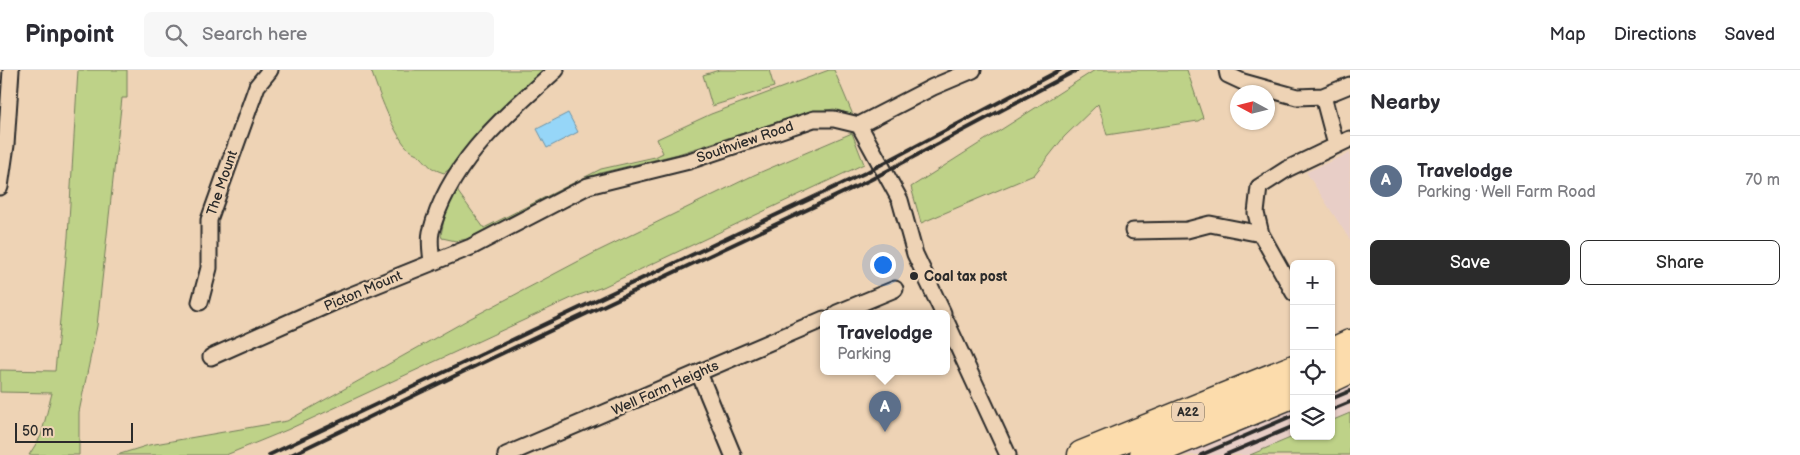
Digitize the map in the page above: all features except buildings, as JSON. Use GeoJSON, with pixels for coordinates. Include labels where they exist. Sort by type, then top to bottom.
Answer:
{"type":"FeatureCollection","features":[{"type":"Feature","properties":{"kind":"highway"},"geometry":{"type":"LineString","coordinates":[[1335,351],[1350,344]]}},
{"type":"Feature","properties":{"kind":"highway"},"geometry":{"type":"LineString","coordinates":[[1335,376],[1350,369]]}},
{"type":"Feature","properties":{"kind":"highway","name":"A22"},"geometry":{"type":"LineString","coordinates":[[1082,455],[1290,371]]}},
{"type":"Feature","properties":{"kind":"highway","name":"A22"},"geometry":{"type":"LineString","coordinates":[[1144,455],[1290,395]]}},
{"type":"Feature","properties":{"kind":"street"},"geometry":{"type":"LineString","coordinates":[[0,187],[6,145],[11,70]]}},
{"type":"Feature","properties":{"kind":"street","name":"The Mount"},"geometry":{"type":"LineString","coordinates":[[200,302],[209,268],[209,220],[257,86],[270,70]]}},
{"type":"Feature","properties":{"kind":"street"},"geometry":{"type":"LineString","coordinates":[[432,262],[431,233],[449,184],[478,143],[556,70]]}},
{"type":"Feature","properties":{"kind":"street"},"geometry":{"type":"LineString","coordinates":[[942,310],[915,254],[900,200],[859,125],[933,86],[973,70]]}},
{"type":"Feature","properties":{"kind":"street"},"geometry":{"type":"LineString","coordinates":[[1226,70],[1228,75],[1243,82],[1297,98],[1323,96],[1350,85]]}},
{"type":"Feature","properties":{"kind":"street"},"geometry":{"type":"LineString","coordinates":[[1290,286],[1261,234],[1256,212],[1259,188],[1286,168],[1343,142],[1323,96]]}},
{"type":"Feature","properties":{"kind":"street","name":"Southview Road"},"geometry":{"type":"LineString","coordinates":[[516,224],[588,186],[688,161],[814,119],[834,119],[859,125]]}},
{"type":"Feature","properties":{"kind":"street","name":"Picton Mount"},"geometry":{"type":"LineString","coordinates":[[211,357],[471,247],[516,224]]}},
{"type":"Feature","properties":{"kind":"street"},"geometry":{"type":"LineString","coordinates":[[1133,231],[1187,230],[1210,224],[1261,234]]}},
{"type":"Feature","properties":{"kind":"street"},"geometry":{"type":"LineString","coordinates":[[844,310],[895,289]]}},
{"type":"Feature","properties":{"kind":"street","name":"Well Farm Heights"},"geometry":{"type":"LineString","coordinates":[[506,455],[820,321]]}},
{"type":"Feature","properties":{"kind":"street"},"geometry":{"type":"LineString","coordinates":[[950,330],[1008,455]]}},
{"type":"Feature","properties":{"kind":"street"},"geometry":{"type":"LineString","coordinates":[[699,373],[733,455]]}},
{"type":"Feature","properties":{"kind":"shaded area"},"geometry":{"type":"Polygon","coordinates":[[[1350,153],[1350,240],[1306,172],[1350,153]]]}},
{"type":"Feature","properties":{"kind":"shaded area"},"geometry":{"type":"Polygon","coordinates":[[[1350,380],[1350,413],[1335,419],[1335,395],[1335,387],[1350,380]]]}},
{"type":"Feature","properties":{"kind":"shaded area"},"geometry":{"type":"Polygon","coordinates":[[[1290,407],[1290,438],[1250,455],[1178,455],[1290,407]]]}},
{"type":"Feature","properties":{"kind":"green space"},"geometry":{"type":"Polygon","coordinates":[[[78,70],[127,70],[127,98],[122,98],[97,326],[79,412],[79,455],[29,455],[41,436],[52,393],[0,392],[0,370],[55,371],[68,237],[78,70]]]}},
{"type":"Feature","properties":{"kind":"green space"},"geometry":{"type":"Polygon","coordinates":[[[371,70],[545,70],[494,115],[457,164],[444,173],[435,170],[404,144],[387,113],[371,70]]]}},
{"type":"Feature","properties":{"kind":"green space"},"geometry":{"type":"Polygon","coordinates":[[[719,70],[769,70],[774,87],[712,106],[703,75],[719,70]]]}},
{"type":"Feature","properties":{"kind":"green space"},"geometry":{"type":"Polygon","coordinates":[[[829,70],[834,70],[853,115],[834,109],[805,113],[678,154],[600,173],[472,238],[456,241],[442,238],[445,215],[458,187],[458,192],[484,228],[601,169],[655,157],[663,153],[657,139],[711,114],[829,70]]]}},
{"type":"Feature","properties":{"kind":"green space"},"geometry":{"type":"Polygon","coordinates":[[[1095,70],[1187,70],[1203,118],[1198,121],[1107,135],[1098,104],[1064,137],[1034,175],[921,223],[911,187],[1095,70]]]}},
{"type":"Feature","properties":{"kind":"green space"},"geometry":{"type":"Polygon","coordinates":[[[852,133],[864,164],[603,287],[576,296],[287,430],[226,455],[117,455],[149,445],[287,421],[469,319],[596,252],[754,175],[852,133]]]}},
{"type":"Feature","properties":{"kind":"green space"},"geometry":{"type":"Polygon","coordinates":[[[1350,413],[1350,455],[1250,455],[1290,438],[1290,440],[1335,440],[1335,419],[1350,413]]]}},
{"type":"Feature","properties":{"kind":"water"},"geometry":{"type":"Polygon","coordinates":[[[568,113],[578,132],[547,148],[537,129],[568,113]]]}},
{"type":"Feature","properties":{"kind":"railway"},"geometry":{"type":"LineString","coordinates":[[269,455],[867,172],[1060,70]]}},
{"type":"Feature","properties":{"kind":"railway"},"geometry":{"type":"LineString","coordinates":[[291,455],[870,180],[1077,70]]}},
{"type":"Feature","properties":{"kind":"railway"},"geometry":{"type":"LineString","coordinates":[[1335,397],[1350,391]]}},
{"type":"Feature","properties":{"kind":"railway"},"geometry":{"type":"LineString","coordinates":[[1335,408],[1350,402]]}},
{"type":"Feature","properties":{"kind":"railway"},"geometry":{"type":"LineString","coordinates":[[1201,455],[1290,417]]}},
{"type":"Feature","properties":{"kind":"railway"},"geometry":{"type":"LineString","coordinates":[[1225,455],[1290,428]]}},
{"type":"Feature","properties":{"kind":"place","name":"Coal tax post"},"geometry":{"type":"Point","coordinates":[914,276]}},
{"type":"Feature","properties":{"kind":"place","name":"Travelodge"},"geometry":{"type":"Point","coordinates":[885,432]}}]}
